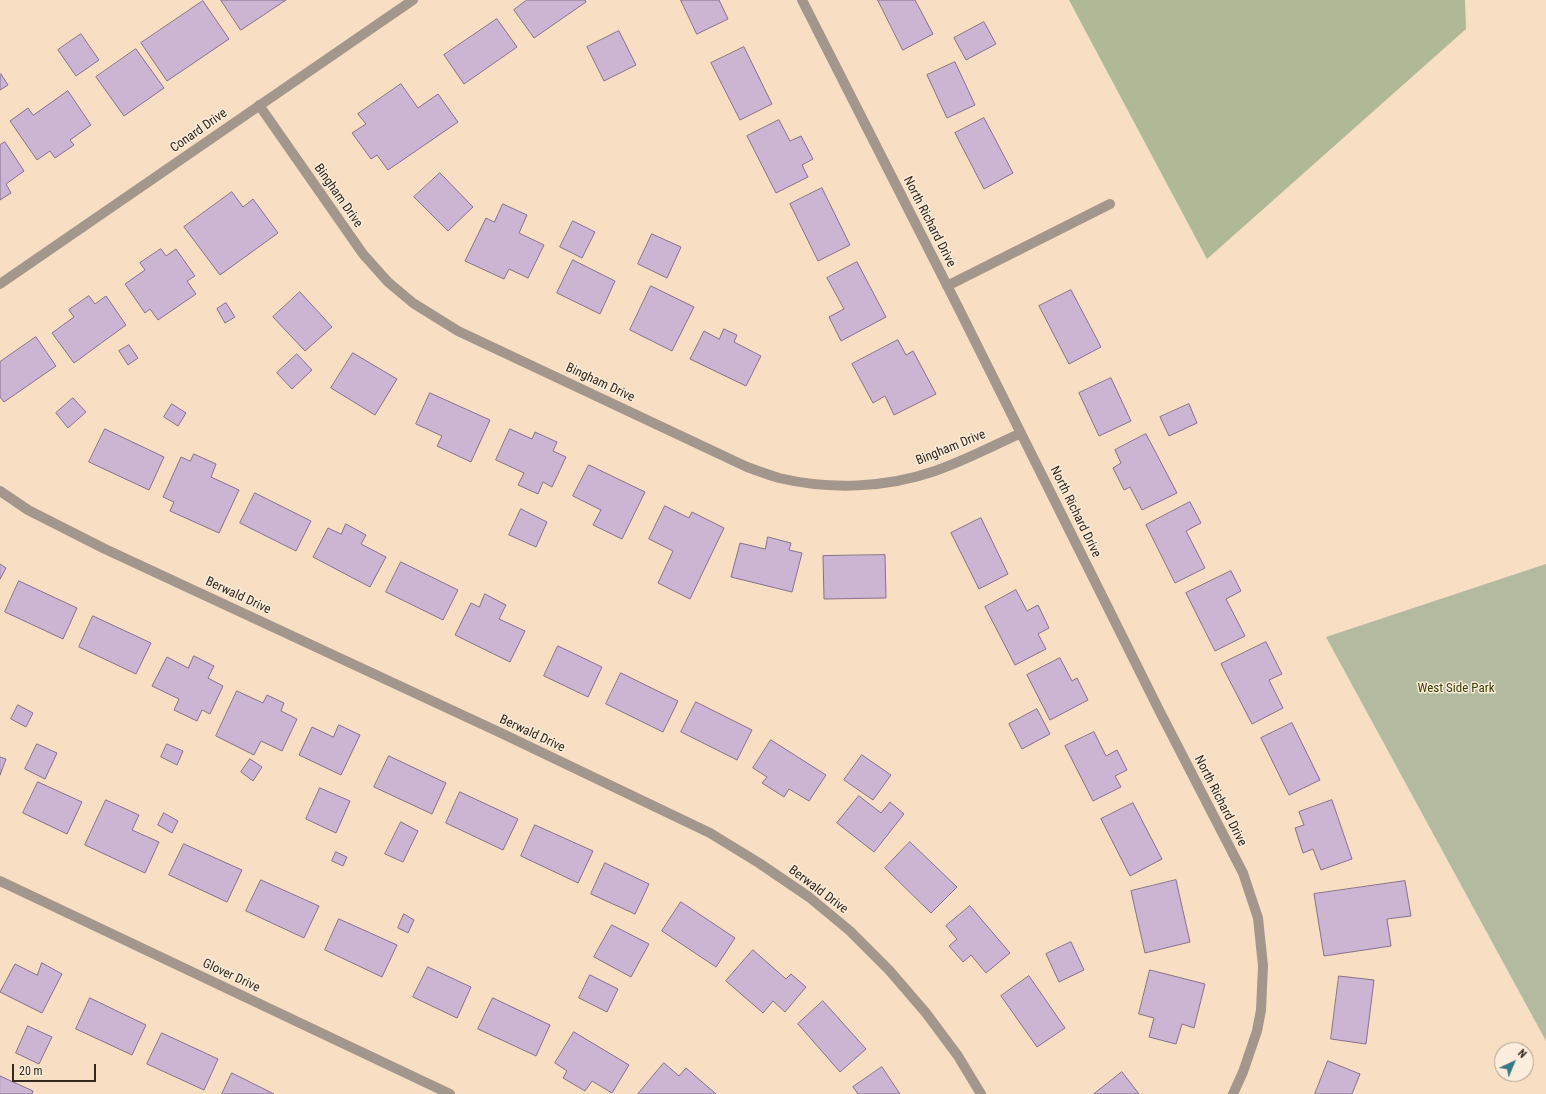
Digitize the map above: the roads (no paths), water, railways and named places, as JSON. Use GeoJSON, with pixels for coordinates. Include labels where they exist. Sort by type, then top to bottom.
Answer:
{"type":"FeatureCollection","features":[{"type":"Feature","properties":{"kind":"street","name":"Conard Drive"},"geometry":{"type":"LineString","coordinates":[[0,284],[413,0]]}},
{"type":"Feature","properties":{"kind":"street","name":"North Richard Drive"},"geometry":{"type":"LineString","coordinates":[[802,0],[1243,873],[1258,918],[1263,966],[1261,1010],[1243,1072],[1233,1094]]}},
{"type":"Feature","properties":{"kind":"street","name":"Bingham Drive"},"geometry":{"type":"LineString","coordinates":[[259,105],[363,254],[388,282],[413,304],[458,331],[748,467],[778,478],[810,484],[861,486],[907,479],[936,471],[1021,433]]}},
{"type":"Feature","properties":{"kind":"street"},"geometry":{"type":"LineString","coordinates":[[947,286],[1110,204]]}},
{"type":"Feature","properties":{"kind":"street","name":"Berwald Drive"},"geometry":{"type":"LineString","coordinates":[[0,491],[28,510],[105,549],[494,730],[710,833],[759,863],[809,897],[844,926],[889,970],[940,1031],[958,1056],[981,1094]]}},
{"type":"Feature","properties":{"kind":"street","name":"Glover Drive"},"geometry":{"type":"LineString","coordinates":[[0,881],[450,1094]]}},
{"type":"Feature","properties":{"kind":"park label","name":"West Side Park"},"geometry":{"type":"Point","coordinates":[1456,689]}}]}
